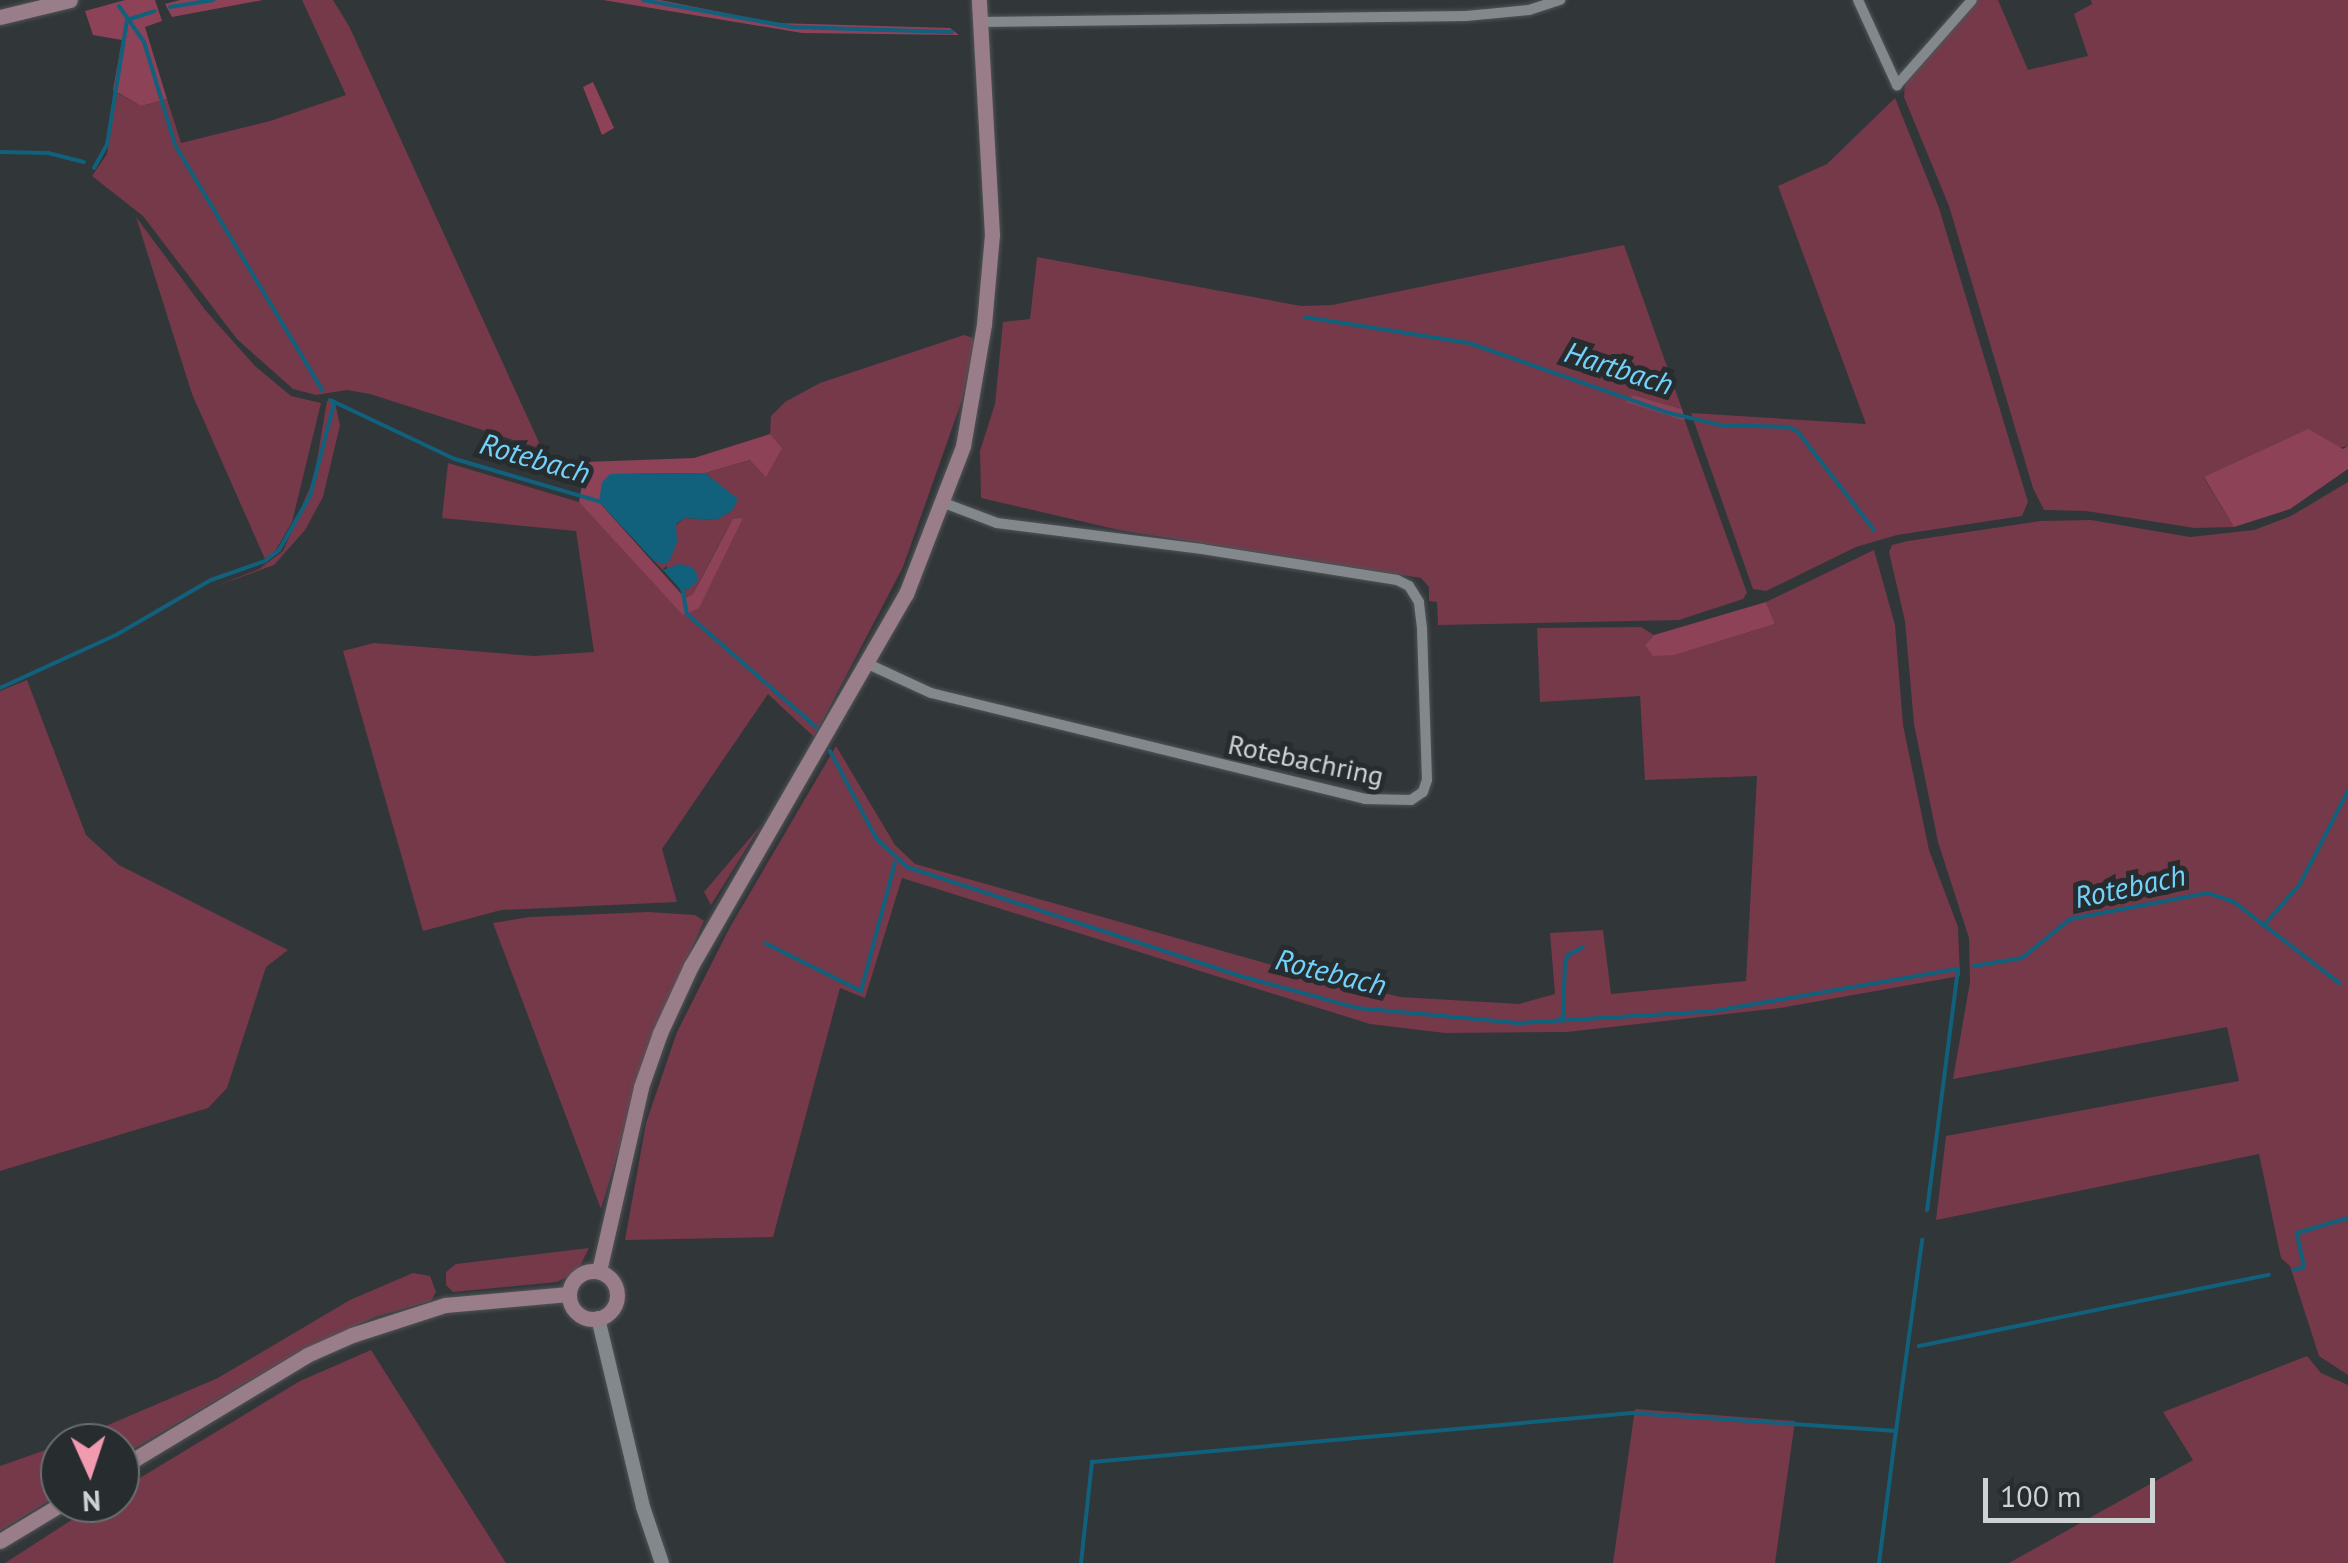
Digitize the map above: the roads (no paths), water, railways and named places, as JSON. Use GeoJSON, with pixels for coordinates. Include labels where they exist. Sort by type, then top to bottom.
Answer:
{"type":"FeatureCollection","features":[{"type":"Feature","properties":{"kind":"main road"},"geometry":{"type":"LineString","coordinates":[[0,17],[70,0]]}},
{"type":"Feature","properties":{"kind":"main road"},"geometry":{"type":"LineString","coordinates":[[598,1271],[641,1087],[660,1033],[692,966],[906,594],[944,503],[972,408],[989,279],[991,176],[979,0]]}},
{"type":"Feature","properties":{"kind":"main road"},"geometry":{"type":"LineString","coordinates":[[598,1271],[610,1277],[618,1293],[612,1310],[598,1318],[579,1315],[569,1294],[578,1276],[598,1271]]}},
{"type":"Feature","properties":{"kind":"main road"},"geometry":{"type":"LineString","coordinates":[[140,1456],[307,1355],[352,1334],[445,1305],[569,1294]]}},
{"type":"Feature","properties":{"kind":"main road"},"geometry":{"type":"LineString","coordinates":[[0,1541],[40,1517]]}},
{"type":"Feature","properties":{"kind":"street"},"geometry":{"type":"LineString","coordinates":[[981,22],[1466,16],[1529,10],[1560,0]]}},
{"type":"Feature","properties":{"kind":"street"},"geometry":{"type":"LineString","coordinates":[[1858,0],[1897,85],[1972,0]]}},
{"type":"Feature","properties":{"kind":"street","name":"Rotebachring"},"geometry":{"type":"LineString","coordinates":[[868,664],[948,697],[1365,799],[1411,800],[1423,792],[1427,780],[1422,628],[1417,595],[1409,586],[1396,580],[1280,562],[997,523],[944,503]]}},
{"type":"Feature","properties":{"kind":"street"},"geometry":{"type":"LineString","coordinates":[[598,1318],[643,1508],[662,1563]]}},
{"type":"Feature","properties":{"kind":"water"},"geometry":{"type":"Polygon","coordinates":[[[705,473],[738,499],[732,511],[716,520],[685,518],[676,524],[677,542],[669,562],[663,564],[654,561],[599,502],[602,482],[610,474],[705,473]]]}},
{"type":"Feature","properties":{"kind":"water"},"geometry":{"type":"Polygon","coordinates":[[[679,564],[692,567],[697,574],[697,582],[687,590],[680,589],[663,570],[679,564]]]}},
{"type":"Feature","properties":{"kind":"waterway"},"geometry":{"type":"LineString","coordinates":[[170,7],[213,0]]}},
{"type":"Feature","properties":{"kind":"waterway"},"geometry":{"type":"LineString","coordinates":[[643,0],[791,27],[952,32]]}},
{"type":"Feature","properties":{"kind":"waterway","name":"Rotebach"},"geometry":{"type":"LineString","coordinates":[[119,6],[144,42],[175,145],[322,390]]}},
{"type":"Feature","properties":{"kind":"waterway"},"geometry":{"type":"LineString","coordinates":[[127,20],[155,11]]}},
{"type":"Feature","properties":{"kind":"waterway"},"geometry":{"type":"LineString","coordinates":[[94,168],[107,145],[127,20]]}},
{"type":"Feature","properties":{"kind":"waterway"},"geometry":{"type":"LineString","coordinates":[[0,152],[48,153],[84,162]]}},
{"type":"Feature","properties":{"kind":"waterway","name":"Hartbach"},"geometry":{"type":"LineString","coordinates":[[1305,317],[1469,343],[1669,413],[1720,425],[1789,427],[1798,432],[1874,530]]}},
{"type":"Feature","properties":{"kind":"waterway","name":"Rotebach"},"geometry":{"type":"LineString","coordinates":[[330,400],[455,459],[601,502]]}},
{"type":"Feature","properties":{"kind":"waterway"},"geometry":{"type":"LineString","coordinates":[[0,688],[116,635],[211,580],[265,561],[279,550],[310,496],[334,404]]}},
{"type":"Feature","properties":{"kind":"waterway","name":"Rotebach"},"geometry":{"type":"LineString","coordinates":[[682,587],[687,614],[817,728]]}},
{"type":"Feature","properties":{"kind":"waterway","name":"Rotebach"},"geometry":{"type":"LineString","coordinates":[[830,751],[876,838],[907,867],[1244,977],[1357,1008],[1520,1023],[1714,1011],[1958,969],[1927,1210]]}},
{"type":"Feature","properties":{"kind":"waterway"},"geometry":{"type":"LineString","coordinates":[[2263,926],[2300,884],[2348,791]]}},
{"type":"Feature","properties":{"kind":"waterway"},"geometry":{"type":"LineString","coordinates":[[765,943],[861,991],[895,862]]}},
{"type":"Feature","properties":{"kind":"waterway","name":"Rotebach"},"geometry":{"type":"LineString","coordinates":[[1974,966],[2022,958],[2070,919],[2208,893],[2234,902],[2339,983]]}},
{"type":"Feature","properties":{"kind":"waterway"},"geometry":{"type":"LineString","coordinates":[[1558,1020],[1563,1017],[1565,963],[1568,955],[1583,947]]}},
{"type":"Feature","properties":{"kind":"waterway"},"geometry":{"type":"LineString","coordinates":[[2294,1270],[2304,1267],[2297,1233],[2348,1218]]}},
{"type":"Feature","properties":{"kind":"waterway"},"geometry":{"type":"LineString","coordinates":[[1081,1563],[1092,1462],[1632,1413],[1896,1431],[1922,1240]]}},
{"type":"Feature","properties":{"kind":"waterway"},"geometry":{"type":"LineString","coordinates":[[1919,1346],[2269,1275]]}},
{"type":"Feature","properties":{"kind":"waterway"},"geometry":{"type":"LineString","coordinates":[[1879,1563],[1896,1431]]}}]}
